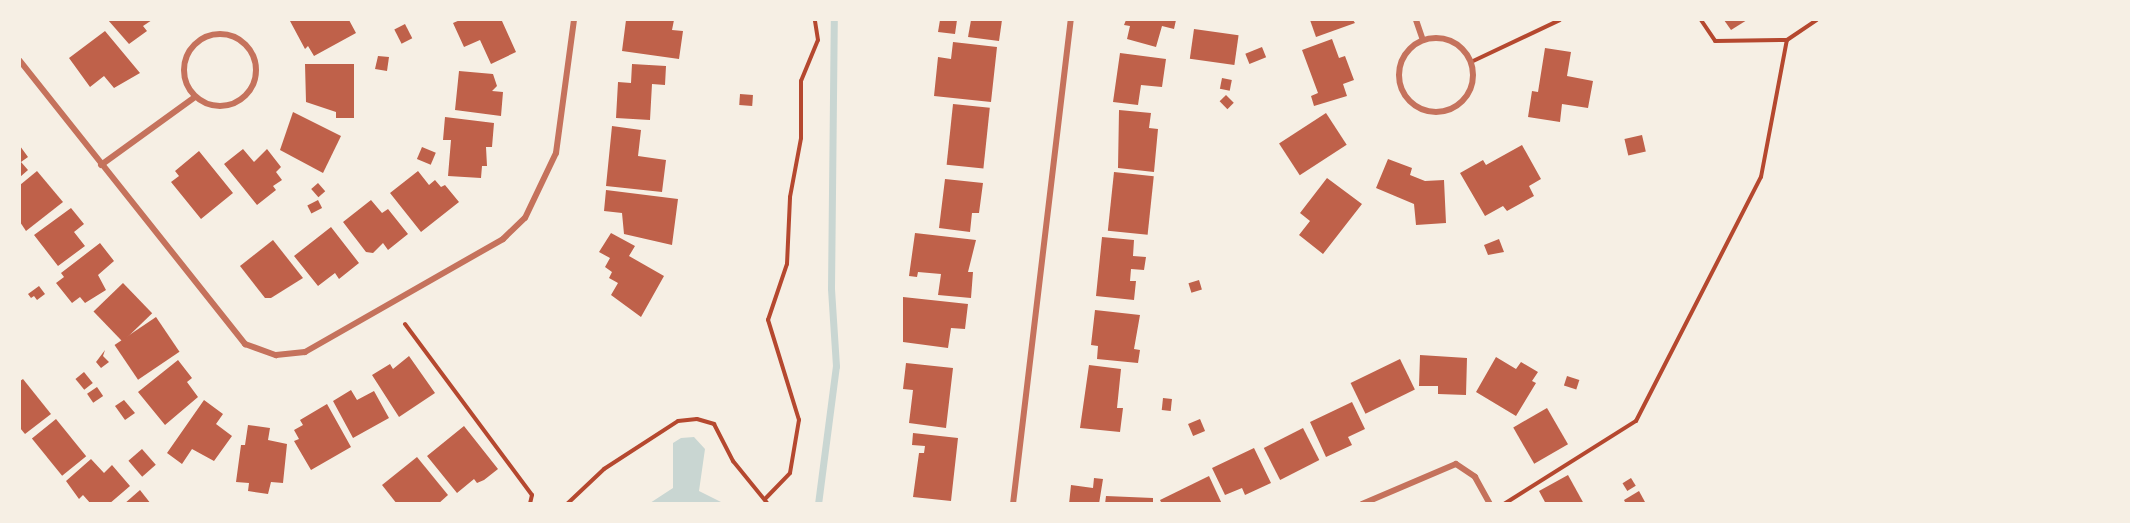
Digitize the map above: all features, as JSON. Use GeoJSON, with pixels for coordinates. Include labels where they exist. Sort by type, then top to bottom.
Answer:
{"type":"FeatureCollection","features":[{"type":"Feature","properties":{"kind":"street"},"geometry":{"type":"LineString","coordinates":[[20,61],[245,344],[276,355],[305,352],[503,239],[525,218],[556,153],[574,20]]}},
{"type":"Feature","properties":{"kind":"street"},"geometry":{"type":"LineString","coordinates":[[1013,504],[1071,20]]}},
{"type":"Feature","properties":{"kind":"street"},"geometry":{"type":"LineString","coordinates":[[1416,20],[1423,40]]}},
{"type":"Feature","properties":{"kind":"street"},"geometry":{"type":"LineString","coordinates":[[212,34],[225,34],[245,43],[256,63],[256,77],[247,94],[237,102],[218,107],[195,97],[184,80],[183,67],[190,48],[212,34]]}},
{"type":"Feature","properties":{"kind":"street"},"geometry":{"type":"LineString","coordinates":[[1423,40],[1452,41],[1472,62],[1471,90],[1462,103],[1448,111],[1432,112],[1417,108],[1403,92],[1398,72],[1407,52],[1423,40]]}},
{"type":"Feature","properties":{"kind":"street"},"geometry":{"type":"LineString","coordinates":[[101,165],[195,97]]}},
{"type":"Feature","properties":{"kind":"street"},"geometry":{"type":"LineString","coordinates":[[1362,504],[1456,464],[1475,477],[1490,504]]}},
{"type":"Feature","properties":{"kind":"path"},"geometry":{"type":"LineString","coordinates":[[567,504],[604,469],[678,422],[697,419],[714,424],[733,461],[766,501],[790,473],[799,420],[768,321],[787,264],[790,197],[801,138],[801,81],[819,40],[815,20]]}},
{"type":"Feature","properties":{"kind":"path"},"geometry":{"type":"LineString","coordinates":[[1472,62],[1560,20]]}},
{"type":"Feature","properties":{"kind":"path"},"geometry":{"type":"LineString","coordinates":[[1701,20],[1715,41],[1787,40],[1817,20]]}},
{"type":"Feature","properties":{"kind":"path"},"geometry":{"type":"LineString","coordinates":[[1503,504],[1636,421],[1761,177],[1787,40]]}},
{"type":"Feature","properties":{"kind":"path"},"geometry":{"type":"LineString","coordinates":[[405,324],[532,495],[530,504]]}},
{"type":"Feature","properties":{"kind":"shaded area"},"geometry":{"type":"Polygon","coordinates":[[[694,437],[705,449],[699,491],[723,503],[650,503],[673,488],[673,443],[681,438],[694,437]]]}},
{"type":"Feature","properties":{"kind":"building"},"geometry":{"type":"Polygon","coordinates":[[[108,20],[152,20],[143,26],[147,31],[129,44],[108,20]]]}},
{"type":"Feature","properties":{"kind":"building"},"geometry":{"type":"Polygon","coordinates":[[[349,20],[356,33],[314,56],[308,46],[305,49],[290,21],[349,20]]]}},
{"type":"Feature","properties":{"kind":"building"},"geometry":{"type":"Polygon","coordinates":[[[460,20],[506,20],[502,21],[516,52],[491,64],[480,40],[464,47],[453,23],[460,20]]]}},
{"type":"Feature","properties":{"kind":"building"},"geometry":{"type":"Polygon","coordinates":[[[626,20],[674,20],[672,30],[683,31],[679,59],[622,51],[626,20]]]}},
{"type":"Feature","properties":{"kind":"building"},"geometry":{"type":"Polygon","coordinates":[[[940,20],[957,20],[955,34],[938,32],[940,20]]]}},
{"type":"Feature","properties":{"kind":"building"},"geometry":{"type":"Polygon","coordinates":[[[971,20],[1002,20],[999,41],[968,37],[971,20]]]}},
{"type":"Feature","properties":{"kind":"building"},"geometry":{"type":"Polygon","coordinates":[[[1126,20],[1176,20],[1174,29],[1162,26],[1156,47],[1127,39],[1130,26],[1124,25],[1126,20]]]}},
{"type":"Feature","properties":{"kind":"building"},"geometry":{"type":"Polygon","coordinates":[[[1310,20],[1353,20],[1355,23],[1316,37],[1310,20]]]}},
{"type":"Feature","properties":{"kind":"building"},"geometry":{"type":"Polygon","coordinates":[[[1724,20],[1747,20],[1731,30],[1724,20]]]}},
{"type":"Feature","properties":{"kind":"building"},"geometry":{"type":"Polygon","coordinates":[[[405,24],[412,38],[402,44],[394,29],[405,24]]]}},
{"type":"Feature","properties":{"kind":"building"},"geometry":{"type":"Polygon","coordinates":[[[1194,29],[1239,35],[1234,65],[1190,59],[1194,29]]]}},
{"type":"Feature","properties":{"kind":"building"},"geometry":{"type":"Polygon","coordinates":[[[105,31],[140,73],[114,88],[104,76],[90,87],[69,58],[105,31]]]}},
{"type":"Feature","properties":{"kind":"building"},"geometry":{"type":"Polygon","coordinates":[[[1332,39],[1339,58],[1345,56],[1354,80],[1343,84],[1347,96],[1314,106],[1311,96],[1318,93],[1302,50],[1332,39]]]}},
{"type":"Feature","properties":{"kind":"building"},"geometry":{"type":"Polygon","coordinates":[[[953,42],[997,47],[991,102],[934,96],[938,57],[951,59],[953,42]]]}},
{"type":"Feature","properties":{"kind":"building"},"geometry":{"type":"Polygon","coordinates":[[[1262,47],[1266,57],[1249,64],[1245,54],[1262,47]]]}},
{"type":"Feature","properties":{"kind":"building"},"geometry":{"type":"Polygon","coordinates":[[[1545,48],[1571,52],[1567,76],[1593,81],[1588,108],[1562,104],[1560,122],[1528,117],[1532,91],[1538,92],[1545,48]]]}},
{"type":"Feature","properties":{"kind":"building"},"geometry":{"type":"Polygon","coordinates":[[[1120,53],[1166,59],[1162,87],[1141,85],[1138,105],[1113,102],[1120,53]]]}},
{"type":"Feature","properties":{"kind":"building"},"geometry":{"type":"Polygon","coordinates":[[[378,56],[389,57],[387,71],[375,69],[378,56]]]}},
{"type":"Feature","properties":{"kind":"building"},"geometry":{"type":"Polygon","coordinates":[[[305,64],[354,64],[354,118],[336,118],[336,112],[306,102],[305,64]]]}},
{"type":"Feature","properties":{"kind":"building"},"geometry":{"type":"Polygon","coordinates":[[[632,64],[666,66],[665,85],[652,84],[650,120],[616,118],[618,82],[631,83],[632,64]]]}},
{"type":"Feature","properties":{"kind":"building"},"geometry":{"type":"Polygon","coordinates":[[[459,71],[493,74],[497,86],[492,91],[503,92],[501,116],[455,110],[459,71]]]}},
{"type":"Feature","properties":{"kind":"building"},"geometry":{"type":"Polygon","coordinates":[[[1222,78],[1232,80],[1230,91],[1220,89],[1222,78]]]}},
{"type":"Feature","properties":{"kind":"building"},"geometry":{"type":"Polygon","coordinates":[[[740,94],[753,95],[752,106],[739,105],[740,94]]]}},
{"type":"Feature","properties":{"kind":"building"},"geometry":{"type":"Polygon","coordinates":[[[1226,95],[1234,103],[1227,109],[1220,101],[1226,95]]]}},
{"type":"Feature","properties":{"kind":"building"},"geometry":{"type":"Polygon","coordinates":[[[953,104],[990,108],[983,169],[947,165],[953,104]]]}},
{"type":"Feature","properties":{"kind":"building"},"geometry":{"type":"Polygon","coordinates":[[[1119,110],[1151,113],[1149,128],[1158,129],[1154,172],[1118,168],[1119,110]]]}},
{"type":"Feature","properties":{"kind":"building"},"geometry":{"type":"Polygon","coordinates":[[[293,112],[341,136],[323,173],[280,150],[293,112]]]}},
{"type":"Feature","properties":{"kind":"building"},"geometry":{"type":"Polygon","coordinates":[[[1326,113],[1347,145],[1300,175],[1279,143],[1326,113]]]}},
{"type":"Feature","properties":{"kind":"building"},"geometry":{"type":"Polygon","coordinates":[[[445,117],[494,123],[492,147],[486,147],[487,166],[482,166],[481,178],[448,176],[451,140],[443,140],[445,117]]]}},
{"type":"Feature","properties":{"kind":"building"},"geometry":{"type":"Polygon","coordinates":[[[612,126],[641,130],[638,156],[666,160],[662,192],[606,186],[612,126]]]}},
{"type":"Feature","properties":{"kind":"building"},"geometry":{"type":"Polygon","coordinates":[[[1642,135],[1646,152],[1628,156],[1624,139],[1642,135]]]}},
{"type":"Feature","properties":{"kind":"building"},"geometry":{"type":"Polygon","coordinates":[[[1522,145],[1541,179],[1529,186],[1534,196],[1507,211],[1503,206],[1485,216],[1460,173],[1483,160],[1486,165],[1522,145]]]}},
{"type":"Feature","properties":{"kind":"building"},"geometry":{"type":"Polygon","coordinates":[[[20,146],[28,157],[21,162],[28,170],[20,177],[20,146]]]}},
{"type":"Feature","properties":{"kind":"building"},"geometry":{"type":"Polygon","coordinates":[[[422,147],[436,153],[431,165],[417,159],[422,147]]]}},
{"type":"Feature","properties":{"kind":"building"},"geometry":{"type":"Polygon","coordinates":[[[243,149],[254,162],[267,149],[281,167],[276,172],[282,180],[273,186],[276,190],[257,205],[224,164],[243,149]]]}},
{"type":"Feature","properties":{"kind":"building"},"geometry":{"type":"Polygon","coordinates":[[[199,151],[233,193],[201,219],[171,182],[179,176],[175,171],[199,151]]]}},
{"type":"Feature","properties":{"kind":"building"},"geometry":{"type":"Polygon","coordinates":[[[1388,159],[1412,168],[1410,175],[1425,181],[1444,180],[1446,223],[1416,225],[1414,204],[1376,188],[1388,159]]]}},
{"type":"Feature","properties":{"kind":"building"},"geometry":{"type":"Polygon","coordinates":[[[37,171],[63,202],[26,231],[20,222],[20,185],[37,171]]]}},
{"type":"Feature","properties":{"kind":"building"},"geometry":{"type":"Polygon","coordinates":[[[418,171],[429,185],[435,180],[441,187],[445,185],[459,202],[421,232],[390,193],[418,171]]]}},
{"type":"Feature","properties":{"kind":"building"},"geometry":{"type":"Polygon","coordinates":[[[1114,172],[1154,176],[1148,235],[1108,231],[1114,172]]]}},
{"type":"Feature","properties":{"kind":"building"},"geometry":{"type":"Polygon","coordinates":[[[1327,178],[1362,204],[1323,254],[1299,235],[1310,221],[1300,213],[1327,178]]]}},
{"type":"Feature","properties":{"kind":"building"},"geometry":{"type":"Polygon","coordinates":[[[945,179],[983,183],[979,213],[972,213],[970,232],[939,228],[945,179]]]}},
{"type":"Feature","properties":{"kind":"building"},"geometry":{"type":"Polygon","coordinates":[[[318,183],[325,191],[318,197],[311,189],[318,183]]]}},
{"type":"Feature","properties":{"kind":"building"},"geometry":{"type":"Polygon","coordinates":[[[606,190],[678,199],[672,245],[624,234],[622,213],[604,211],[606,190]]]}},
{"type":"Feature","properties":{"kind":"building"},"geometry":{"type":"Polygon","coordinates":[[[318,200],[322,208],[311,213],[307,205],[318,200]]]}},
{"type":"Feature","properties":{"kind":"building"},"geometry":{"type":"Polygon","coordinates":[[[371,200],[382,213],[388,209],[408,234],[388,250],[383,243],[373,253],[366,252],[343,222],[371,200]]]}},
{"type":"Feature","properties":{"kind":"building"},"geometry":{"type":"Polygon","coordinates":[[[71,208],[84,224],[74,232],[85,246],[58,266],[34,235],[71,208]]]}},
{"type":"Feature","properties":{"kind":"building"},"geometry":{"type":"Polygon","coordinates":[[[331,227],[359,263],[339,279],[335,273],[318,286],[294,256],[331,227]]]}},
{"type":"Feature","properties":{"kind":"building"},"geometry":{"type":"Polygon","coordinates":[[[611,233],[635,246],[629,256],[664,276],[641,317],[611,295],[618,283],[609,278],[612,272],[605,267],[610,258],[599,252],[611,233]]]}},
{"type":"Feature","properties":{"kind":"building"},"geometry":{"type":"Polygon","coordinates":[[[915,233],[976,240],[968,272],[973,272],[971,298],[938,295],[941,274],[918,272],[917,277],[909,276],[915,233]]]}},
{"type":"Feature","properties":{"kind":"building"},"geometry":{"type":"Polygon","coordinates":[[[1102,237],[1134,240],[1133,256],[1146,257],[1144,270],[1131,269],[1130,281],[1136,281],[1134,300],[1096,296],[1102,237]]]}},
{"type":"Feature","properties":{"kind":"building"},"geometry":{"type":"Polygon","coordinates":[[[1499,239],[1504,252],[1488,255],[1484,245],[1499,239]]]}},
{"type":"Feature","properties":{"kind":"building"},"geometry":{"type":"Polygon","coordinates":[[[273,240],[303,278],[271,298],[265,298],[240,266],[273,240]]]}},
{"type":"Feature","properties":{"kind":"building"},"geometry":{"type":"Polygon","coordinates":[[[100,243],[114,261],[98,275],[106,290],[85,303],[80,297],[72,303],[56,283],[64,277],[61,273],[100,243]]]}},
{"type":"Feature","properties":{"kind":"building"},"geometry":{"type":"Polygon","coordinates":[[[1199,280],[1202,290],[1191,293],[1188,283],[1199,280]]]}},
{"type":"Feature","properties":{"kind":"building"},"geometry":{"type":"Polygon","coordinates":[[[123,283],[152,313],[123,342],[94,311],[123,283]]]}},
{"type":"Feature","properties":{"kind":"building"},"geometry":{"type":"Polygon","coordinates":[[[39,286],[45,294],[37,300],[34,296],[31,298],[28,294],[39,286]]]}},
{"type":"Feature","properties":{"kind":"building"},"geometry":{"type":"Polygon","coordinates":[[[903,297],[968,304],[965,329],[951,328],[948,348],[903,342],[903,297]]]}},
{"type":"Feature","properties":{"kind":"building"},"geometry":{"type":"Polygon","coordinates":[[[1095,310],[1140,315],[1134,349],[1140,350],[1138,363],[1097,359],[1098,346],[1091,345],[1095,310]]]}},
{"type":"Feature","properties":{"kind":"building"},"geometry":{"type":"Polygon","coordinates":[[[156,317],[179,352],[138,380],[115,345],[156,317]]]}},
{"type":"Feature","properties":{"kind":"building"},"geometry":{"type":"Polygon","coordinates":[[[105,350],[103,356],[109,362],[101,368],[96,362],[105,350]]]}},
{"type":"Feature","properties":{"kind":"building"},"geometry":{"type":"Polygon","coordinates":[[[1420,355],[1467,358],[1466,395],[1438,394],[1438,386],[1419,386],[1420,355]]]}},
{"type":"Feature","properties":{"kind":"building"},"geometry":{"type":"Polygon","coordinates":[[[409,356],[435,393],[399,417],[372,375],[390,364],[393,369],[409,356]]]}},
{"type":"Feature","properties":{"kind":"building"},"geometry":{"type":"Polygon","coordinates":[[[1496,357],[1516,369],[1521,362],[1538,372],[1532,381],[1536,383],[1516,416],[1476,392],[1496,357]]]}},
{"type":"Feature","properties":{"kind":"building"},"geometry":{"type":"Polygon","coordinates":[[[1400,359],[1415,390],[1365,414],[1351,383],[1400,359]]]}},
{"type":"Feature","properties":{"kind":"building"},"geometry":{"type":"Polygon","coordinates":[[[178,360],[192,378],[187,382],[198,397],[165,425],[138,392],[178,360]]]}},
{"type":"Feature","properties":{"kind":"building"},"geometry":{"type":"Polygon","coordinates":[[[906,363],[953,368],[946,428],[909,423],[913,390],[903,389],[906,363]]]}},
{"type":"Feature","properties":{"kind":"building"},"geometry":{"type":"Polygon","coordinates":[[[1089,365],[1121,369],[1117,408],[1123,408],[1120,432],[1080,428],[1089,365]]]}},
{"type":"Feature","properties":{"kind":"building"},"geometry":{"type":"Polygon","coordinates":[[[84,372],[93,383],[84,390],[75,379],[84,372]]]}},
{"type":"Feature","properties":{"kind":"building"},"geometry":{"type":"Polygon","coordinates":[[[1567,376],[1579,380],[1576,390],[1564,386],[1567,376]]]}},
{"type":"Feature","properties":{"kind":"building"},"geometry":{"type":"Polygon","coordinates":[[[23,379],[51,414],[25,434],[20,428],[20,381],[23,379]]]}},
{"type":"Feature","properties":{"kind":"building"},"geometry":{"type":"Polygon","coordinates":[[[97,387],[103,396],[93,403],[87,394],[97,387]]]}},
{"type":"Feature","properties":{"kind":"building"},"geometry":{"type":"Polygon","coordinates":[[[351,390],[357,400],[374,391],[389,418],[353,438],[333,401],[351,390]]]}},
{"type":"Feature","properties":{"kind":"building"},"geometry":{"type":"Polygon","coordinates":[[[1163,398],[1172,399],[1171,411],[1162,410],[1163,398]]]}},
{"type":"Feature","properties":{"kind":"building"},"geometry":{"type":"Polygon","coordinates":[[[124,400],[135,413],[125,420],[115,406],[124,400]]]}},
{"type":"Feature","properties":{"kind":"building"},"geometry":{"type":"Polygon","coordinates":[[[204,400],[223,414],[216,424],[232,436],[214,461],[192,449],[182,464],[167,453],[204,400]]]}},
{"type":"Feature","properties":{"kind":"building"},"geometry":{"type":"Polygon","coordinates":[[[1352,402],[1365,429],[1348,437],[1352,445],[1326,457],[1310,422],[1352,402]]]}},
{"type":"Feature","properties":{"kind":"building"},"geometry":{"type":"Polygon","coordinates":[[[327,404],[351,447],[311,470],[294,441],[299,439],[294,430],[303,425],[300,420],[327,404]]]}},
{"type":"Feature","properties":{"kind":"building"},"geometry":{"type":"Polygon","coordinates":[[[1547,408],[1568,444],[1534,464],[1513,428],[1547,408]]]}},
{"type":"Feature","properties":{"kind":"building"},"geometry":{"type":"Polygon","coordinates":[[[56,419],[86,456],[62,476],[32,439],[56,419]]]}},
{"type":"Feature","properties":{"kind":"building"},"geometry":{"type":"Polygon","coordinates":[[[1200,419],[1205,431],[1193,436],[1188,424],[1200,419]]]}},
{"type":"Feature","properties":{"kind":"building"},"geometry":{"type":"Polygon","coordinates":[[[248,425],[270,428],[268,440],[287,444],[283,483],[271,482],[268,494],[248,491],[249,483],[236,482],[241,445],[245,445],[248,425]]]}},
{"type":"Feature","properties":{"kind":"building"},"geometry":{"type":"Polygon","coordinates":[[[464,426],[498,469],[477,483],[474,479],[457,493],[427,456],[464,426]]]}},
{"type":"Feature","properties":{"kind":"building"},"geometry":{"type":"Polygon","coordinates":[[[1303,428],[1319,460],[1280,480],[1264,448],[1303,428]]]}},
{"type":"Feature","properties":{"kind":"building"},"geometry":{"type":"Polygon","coordinates":[[[913,433],[958,438],[951,501],[913,497],[919,453],[924,453],[925,446],[912,445],[913,433]]]}},
{"type":"Feature","properties":{"kind":"building"},"geometry":{"type":"Polygon","coordinates":[[[1254,448],[1271,483],[1245,495],[1242,488],[1225,495],[1212,468],[1254,448]]]}},
{"type":"Feature","properties":{"kind":"building"},"geometry":{"type":"Polygon","coordinates":[[[142,449],[156,465],[142,477],[128,461],[142,449]]]}},
{"type":"Feature","properties":{"kind":"building"},"geometry":{"type":"Polygon","coordinates":[[[417,457],[448,495],[438,504],[397,504],[382,485],[417,457]]]}},
{"type":"Feature","properties":{"kind":"building"},"geometry":{"type":"Polygon","coordinates":[[[91,459],[104,473],[112,465],[130,486],[109,504],[91,504],[83,495],[79,499],[66,481],[91,459]]]}},
{"type":"Feature","properties":{"kind":"building"},"geometry":{"type":"Polygon","coordinates":[[[1568,475],[1584,504],[1546,504],[1539,491],[1568,475]]]}},
{"type":"Feature","properties":{"kind":"building"},"geometry":{"type":"Polygon","coordinates":[[[1209,476],[1222,504],[1162,504],[1160,500],[1209,476]]]}},
{"type":"Feature","properties":{"kind":"building"},"geometry":{"type":"Polygon","coordinates":[[[1094,478],[1103,479],[1099,504],[1069,504],[1071,485],[1093,488],[1094,478]]]}},
{"type":"Feature","properties":{"kind":"building"},"geometry":{"type":"Polygon","coordinates":[[[1631,478],[1636,486],[1627,491],[1623,483],[1631,478]]]}},
{"type":"Feature","properties":{"kind":"building"},"geometry":{"type":"Polygon","coordinates":[[[140,490],[151,504],[124,504],[140,490]]]}},
{"type":"Feature","properties":{"kind":"building"},"geometry":{"type":"Polygon","coordinates":[[[1639,491],[1645,502],[1626,504],[1624,500],[1639,491]]]}},
{"type":"Feature","properties":{"kind":"building"},"geometry":{"type":"Polygon","coordinates":[[[1106,496],[1153,498],[1153,504],[1105,504],[1106,496]]]}},
{"type":"Feature","properties":{"kind":"waterway"},"geometry":{"type":"LineString","coordinates":[[818,504],[836,366],[831,288],[834,20]]}}]}
